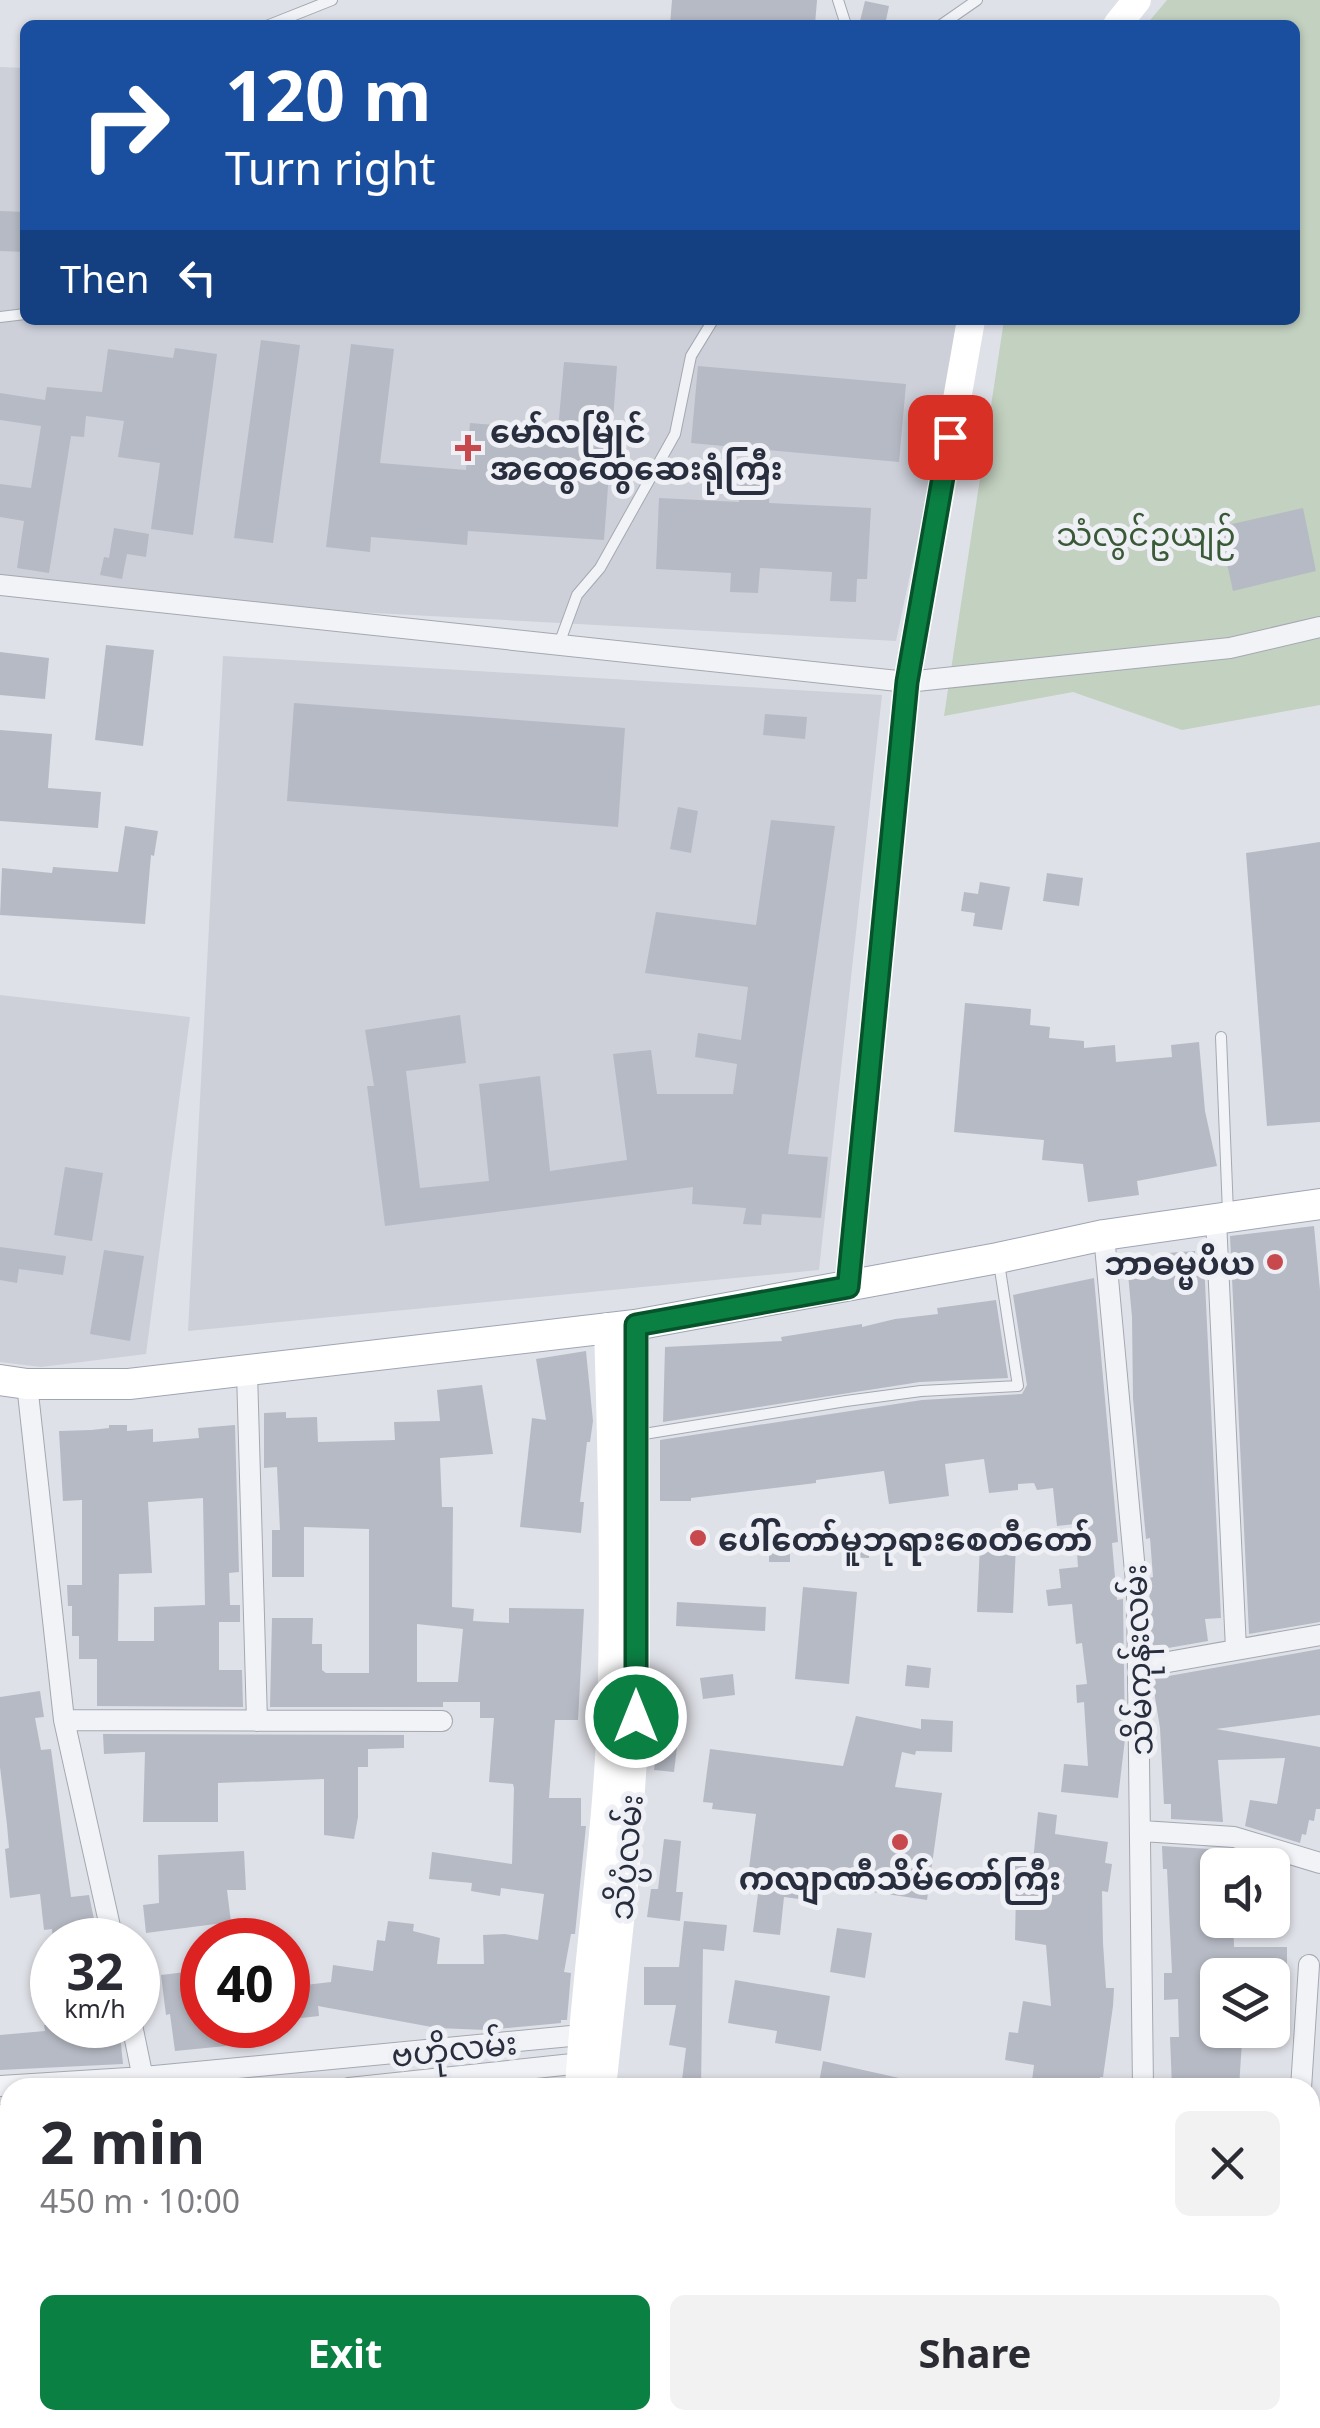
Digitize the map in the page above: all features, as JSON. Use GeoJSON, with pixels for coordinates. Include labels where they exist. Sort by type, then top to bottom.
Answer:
{"type":"FeatureCollection","features":[{"type":"Feature","properties":{"kind":"main road"},"geometry":{"type":"LineString","coordinates":[[13,1382],[129,1384],[622,1326],[848,1287],[1104,1234],[1320,1204]]}},
{"type":"Feature","properties":{"kind":"street"},"geometry":{"type":"LineString","coordinates":[[1121,20],[1137,0]]}},
{"type":"Feature","properties":{"kind":"street"},"geometry":{"type":"LineString","coordinates":[[848,1287],[907,682],[970,325]]}},
{"type":"Feature","properties":{"kind":"street"},"geometry":{"type":"LineString","coordinates":[[0,585],[907,682],[1230,648],[1320,627]]}},
{"type":"Feature","properties":{"kind":"street"},"geometry":{"type":"LineString","coordinates":[[1222,1220],[1236,1649]]}},
{"type":"Feature","properties":{"kind":"street","name":"သိမ်ကုန်းလမ်း"},"geometry":{"type":"LineString","coordinates":[[1104,1234],[1137,1592],[1142,2078]]}},
{"type":"Feature","properties":{"kind":"street","name":"သိပ္ပံလမ်း"},"geometry":{"type":"LineString","coordinates":[[593,2061],[626,1875],[636,1717],[638,1435],[622,1326]]}},
{"type":"Feature","properties":{"kind":"street","name":"သိပ္ပံလမ်း"},"geometry":{"type":"LineString","coordinates":[[593,2061],[611,1718],[613,1502],[622,1326]]}},
{"type":"Feature","properties":{"kind":"street"},"geometry":{"type":"LineString","coordinates":[[248,1372],[257,1721]]}},
{"type":"Feature","properties":{"kind":"street"},"geometry":{"type":"LineString","coordinates":[[13,1382],[64,1720],[108,1918]]}},
{"type":"Feature","properties":{"kind":"street"},"geometry":{"type":"LineString","coordinates":[[1140,1667],[1320,1634]]}},
{"type":"Feature","properties":{"kind":"street"},"geometry":{"type":"LineString","coordinates":[[64,1720],[442,1722]]}},
{"type":"Feature","properties":{"kind":"street"},"geometry":{"type":"LineString","coordinates":[[1142,1831],[1234,1837],[1320,1863]]}},
{"type":"Feature","properties":{"kind":"street"},"geometry":{"type":"LineString","coordinates":[[1303,2078],[1310,1964]]}},
{"type":"Feature","properties":{"kind":"street"},"geometry":{"type":"LineString","coordinates":[[137,2048],[143,2078]]}},
{"type":"Feature","properties":{"kind":"street","name":"ဗဟိုလမ်း"},"geometry":{"type":"LineString","coordinates":[[230,2078],[593,2061]]}},
{"type":"Feature","properties":{"kind":"street","name":"ဗဟိုလမ်း"},"geometry":{"type":"LineString","coordinates":[[439,2078],[593,2061]]}},
{"type":"Feature","properties":{"kind":"lane"},"geometry":{"type":"LineString","coordinates":[[282,20],[332,0]]}},
{"type":"Feature","properties":{"kind":"lane"},"geometry":{"type":"LineString","coordinates":[[948,20],[977,0]]}},
{"type":"Feature","properties":{"kind":"lane"},"geometry":{"type":"LineString","coordinates":[[559,645],[577,596],[600,568],[674,434],[691,356],[711,325]]}},
{"type":"Feature","properties":{"kind":"lane"},"geometry":{"type":"LineString","coordinates":[[1221,1037],[1222,1220]]}},
{"type":"Feature","properties":{"kind":"lane"},"geometry":{"type":"LineString","coordinates":[[638,1435],[921,1391],[1018,1386],[998,1258]]}},
{"type":"Feature","properties":{"kind":"shaded area","name":"မော်လမြိုင် အထွေထွေဆေးရုံကြီး"},"geometry":{"type":"Polygon","coordinates":[[[0,67],[20,68],[20,325],[963,325],[896,641],[355,612],[0,577],[0,67]]]}},
{"type":"Feature","properties":{"kind":"shaded area"},"geometry":{"type":"Polygon","coordinates":[[[223,656],[882,695],[819,1270],[188,1331],[223,656]]]}},
{"type":"Feature","properties":{"kind":"shaded area"},"geometry":{"type":"Polygon","coordinates":[[[0,995],[190,1017],[146,1354],[41,1367],[0,1362],[0,995]]]}},
{"type":"Feature","properties":{"kind":"green space","name":"သံလွင်ဥယျဉ်"},"geometry":{"type":"Polygon","coordinates":[[[1167,0],[1320,0],[1320,705],[1182,730],[1073,692],[944,716],[1003,325],[1300,325],[1300,20],[1150,20],[1167,0]]]}},
{"type":"Feature","properties":{"kind":"building"},"geometry":{"type":"Polygon","coordinates":[[[672,0],[817,0],[815,20],[670,20],[672,0]]]}},
{"type":"Feature","properties":{"kind":"building"},"geometry":{"type":"Polygon","coordinates":[[[865,1],[889,6],[886,20],[860,20],[865,1]]]}},
{"type":"Feature","properties":{"kind":"building"},"geometry":{"type":"Polygon","coordinates":[[[0,211],[20,212],[20,252],[0,251],[0,211]]]}},
{"type":"Feature","properties":{"kind":"building"},"geometry":{"type":"Polygon","coordinates":[[[261,340],[300,345],[273,543],[234,538],[261,340]]]}},
{"type":"Feature","properties":{"kind":"building"},"geometry":{"type":"Polygon","coordinates":[[[351,344],[394,349],[380,463],[466,470],[470,423],[558,430],[564,362],[617,366],[604,540],[468,531],[467,545],[371,537],[370,552],[326,547],[351,344]]]}},
{"type":"Feature","properties":{"kind":"building"},"geometry":{"type":"Polygon","coordinates":[[[175,348],[217,354],[193,535],[151,529],[160,463],[118,457],[124,421],[86,416],[84,437],[71,436],[49,573],[17,568],[24,521],[0,517],[0,484],[31,488],[41,426],[0,420],[0,393],[45,400],[47,387],[102,392],[108,349],[173,358],[175,348]]]}},
{"type":"Feature","properties":{"kind":"building"},"geometry":{"type":"Polygon","coordinates":[[[698,366],[906,384],[899,462],[691,443],[698,366]]]}},
{"type":"Feature","properties":{"kind":"building"},"geometry":{"type":"Polygon","coordinates":[[[740,482],[770,484],[769,503],[871,508],[867,579],[857,579],[856,602],[830,601],[832,572],[760,568],[758,593],[730,592],[731,573],[656,569],[659,498],[739,502],[740,482]]]}},
{"type":"Feature","properties":{"kind":"building"},"geometry":{"type":"Polygon","coordinates":[[[1303,508],[1316,571],[1233,591],[1219,527],[1303,508]]]}},
{"type":"Feature","properties":{"kind":"building"},"geometry":{"type":"Polygon","coordinates":[[[114,528],[149,534],[146,557],[127,554],[122,579],[100,575],[104,557],[109,558],[114,528]]]}},
{"type":"Feature","properties":{"kind":"building"},"geometry":{"type":"Polygon","coordinates":[[[106,645],[154,650],[143,746],[95,740],[106,645]]]}},
{"type":"Feature","properties":{"kind":"building"},"geometry":{"type":"Polygon","coordinates":[[[0,652],[49,658],[45,699],[0,695],[0,652]]]}},
{"type":"Feature","properties":{"kind":"building"},"geometry":{"type":"Polygon","coordinates":[[[294,703],[625,728],[618,827],[287,801],[294,703]]]}},
{"type":"Feature","properties":{"kind":"building"},"geometry":{"type":"Polygon","coordinates":[[[765,714],[807,717],[805,739],[763,735],[765,714]]]}},
{"type":"Feature","properties":{"kind":"building"},"geometry":{"type":"Polygon","coordinates":[[[0,730],[52,734],[48,788],[101,792],[98,828],[0,821],[0,730]]]}},
{"type":"Feature","properties":{"kind":"building"},"geometry":{"type":"Polygon","coordinates":[[[678,807],[698,811],[691,853],[670,849],[678,807]]]}},
{"type":"Feature","properties":{"kind":"building"},"geometry":{"type":"Polygon","coordinates":[[[771,820],[835,826],[788,1154],[828,1157],[821,1218],[762,1214],[761,1225],[743,1224],[746,1208],[692,1204],[693,1187],[385,1226],[367,1086],[374,1086],[365,1030],[460,1015],[466,1063],[406,1071],[420,1188],[489,1181],[479,1084],[540,1076],[550,1171],[627,1160],[613,1054],[651,1050],[657,1094],[733,1094],[737,1064],[695,1057],[698,1033],[741,1040],[748,987],[645,973],[656,912],[756,925],[771,820]]]}},
{"type":"Feature","properties":{"kind":"building"},"geometry":{"type":"Polygon","coordinates":[[[125,826],[158,831],[154,856],[151,855],[145,924],[0,915],[2,868],[52,873],[53,867],[118,872],[125,826]]]}},
{"type":"Feature","properties":{"kind":"building"},"geometry":{"type":"Polygon","coordinates":[[[1320,842],[1320,1122],[1267,1126],[1246,853],[1320,842]]]}},
{"type":"Feature","properties":{"kind":"building"},"geometry":{"type":"Polygon","coordinates":[[[1047,873],[1083,878],[1079,906],[1043,901],[1047,873]]]}},
{"type":"Feature","properties":{"kind":"building"},"geometry":{"type":"Polygon","coordinates":[[[980,882],[1010,887],[1002,930],[973,926],[975,913],[961,911],[964,892],[978,894],[980,882]]]}},
{"type":"Feature","properties":{"kind":"building"},"geometry":{"type":"Polygon","coordinates":[[[965,1003],[1031,1009],[1030,1025],[1050,1027],[1049,1038],[1084,1041],[1084,1048],[1115,1045],[1116,1062],[1172,1057],[1171,1045],[1199,1042],[1205,1111],[1217,1166],[1137,1181],[1139,1195],[1088,1202],[1083,1164],[1042,1160],[1044,1140],[954,1132],[965,1003]]]}},
{"type":"Feature","properties":{"kind":"building"},"geometry":{"type":"Polygon","coordinates":[[[65,1167],[103,1173],[92,1241],[54,1235],[65,1167]]]}},
{"type":"Feature","properties":{"kind":"building"},"geometry":{"type":"Polygon","coordinates":[[[1314,1226],[1320,1290],[1320,1622],[1249,1634],[1230,1236],[1314,1226]]]}},
{"type":"Feature","properties":{"kind":"building"},"geometry":{"type":"Polygon","coordinates":[[[0,1247],[66,1256],[63,1275],[19,1269],[17,1283],[0,1280],[0,1247]]]}},
{"type":"Feature","properties":{"kind":"building"},"geometry":{"type":"Polygon","coordinates":[[[104,1250],[144,1256],[130,1341],[90,1334],[104,1250]]]}},
{"type":"Feature","properties":{"kind":"building"},"geometry":{"type":"Polygon","coordinates":[[[1195,1251],[1196,1262],[1204,1261],[1221,1618],[1205,1619],[1208,1641],[1151,1651],[1149,1578],[1153,1577],[1133,1399],[1127,1263],[1168,1260],[1167,1253],[1195,1251]]]}},
{"type":"Feature","properties":{"kind":"building"},"geometry":{"type":"Polygon","coordinates":[[[1094,1278],[1118,1542],[1112,1543],[1117,1600],[1123,1599],[1125,1739],[1118,1798],[1061,1792],[1064,1764],[1088,1766],[1084,1702],[1077,1703],[1076,1685],[1087,1684],[1082,1643],[1076,1644],[1072,1604],[1048,1606],[1046,1590],[1061,1588],[1059,1569],[1078,1567],[1075,1524],[1057,1526],[1053,1488],[1037,1490],[1034,1483],[1018,1484],[1018,1490],[989,1493],[984,1459],[945,1464],[949,1496],[889,1504],[884,1471],[691,1501],[660,1501],[660,1440],[922,1400],[1022,1394],[1027,1385],[1013,1295],[1094,1278]]]}},
{"type":"Feature","properties":{"kind":"building"},"geometry":{"type":"Polygon","coordinates":[[[996,1300],[1008,1378],[920,1382],[663,1422],[665,1347],[782,1341],[781,1337],[938,1314],[937,1308],[996,1300]]]}},
{"type":"Feature","properties":{"kind":"building"},"geometry":{"type":"Polygon","coordinates":[[[586,1351],[593,1421],[580,1502],[584,1502],[581,1533],[520,1527],[532,1418],[546,1420],[536,1359],[586,1351]]]}},
{"type":"Feature","properties":{"kind":"building"},"geometry":{"type":"Polygon","coordinates":[[[482,1385],[493,1454],[440,1458],[442,1507],[453,1507],[452,1607],[474,1609],[473,1621],[509,1623],[509,1608],[584,1609],[578,1720],[555,1720],[549,1798],[581,1798],[581,1826],[586,1826],[575,1934],[571,1934],[564,1972],[571,1973],[567,2020],[561,2023],[486,2030],[437,2028],[318,2006],[319,2016],[310,2017],[310,1984],[331,1982],[333,1965],[373,1971],[377,1940],[385,1941],[388,1921],[414,1924],[413,1931],[440,1938],[437,1964],[484,1964],[483,1935],[538,1940],[544,1894],[501,1888],[500,1896],[471,1891],[472,1883],[429,1879],[432,1852],[512,1864],[514,1788],[513,1784],[489,1782],[494,1718],[480,1718],[480,1702],[443,1702],[443,1707],[270,1707],[272,1618],[313,1618],[312,1644],[322,1644],[322,1670],[326,1673],[369,1673],[369,1529],[304,1527],[304,1577],[272,1577],[272,1530],[280,1530],[277,1467],[264,1468],[264,1413],[286,1412],[286,1418],[317,1417],[318,1442],[395,1440],[394,1422],[440,1421],[437,1390],[482,1385]],[[417,1624],[417,1682],[458,1682],[463,1629],[417,1624]]]}},
{"type":"Feature","properties":{"kind":"building"},"geometry":{"type":"Polygon","coordinates":[[[127,1425],[127,1431],[153,1429],[153,1442],[199,1438],[198,1428],[235,1425],[239,1572],[229,1573],[230,1605],[240,1605],[240,1622],[219,1622],[219,1670],[242,1670],[243,1707],[97,1706],[97,1659],[79,1659],[79,1636],[72,1636],[67,1585],[82,1585],[82,1500],[63,1501],[59,1431],[127,1425]],[[203,1498],[148,1502],[152,1573],[119,1574],[118,1641],[154,1641],[154,1607],[205,1605],[203,1498]]]}},
{"type":"Feature","properties":{"kind":"building"},"geometry":{"type":"Polygon","coordinates":[[[846,1535],[869,1536],[869,1558],[845,1557],[846,1535]]]}},
{"type":"Feature","properties":{"kind":"building"},"geometry":{"type":"Polygon","coordinates":[[[769,1543],[790,1543],[790,1562],[769,1562],[769,1543]]]}},
{"type":"Feature","properties":{"kind":"building"},"geometry":{"type":"Polygon","coordinates":[[[980,1544],[1016,1545],[1013,1613],[977,1612],[980,1544]]]}},
{"type":"Feature","properties":{"kind":"building"},"geometry":{"type":"Polygon","coordinates":[[[803,1587],[857,1592],[849,1684],[795,1679],[803,1587]]]}},
{"type":"Feature","properties":{"kind":"building"},"geometry":{"type":"Polygon","coordinates":[[[677,1602],[766,1607],[765,1631],[676,1626],[677,1602]]]}},
{"type":"Feature","properties":{"kind":"building"},"geometry":{"type":"Polygon","coordinates":[[[1320,1649],[1320,1715],[1216,1729],[1320,1747],[1320,1809],[1316,1809],[1314,1821],[1309,1820],[1300,1843],[1245,1826],[1250,1800],[1277,1804],[1285,1758],[1218,1760],[1223,1822],[1171,1819],[1171,1804],[1164,1804],[1160,1728],[1152,1679],[1320,1649]]]}},
{"type":"Feature","properties":{"kind":"building"},"geometry":{"type":"Polygon","coordinates":[[[907,1665],[931,1668],[929,1688],[905,1686],[907,1665]]]}},
{"type":"Feature","properties":{"kind":"building"},"geometry":{"type":"Polygon","coordinates":[[[733,1674],[735,1695],[703,1699],[700,1678],[733,1674]]]}},
{"type":"Feature","properties":{"kind":"building"},"geometry":{"type":"Polygon","coordinates":[[[40,1691],[44,1717],[35,1718],[41,1750],[51,1749],[71,1897],[89,1895],[94,1918],[43,1918],[40,1894],[10,1898],[0,1767],[0,1697],[40,1691]]]}},
{"type":"Feature","properties":{"kind":"building"},"geometry":{"type":"Polygon","coordinates":[[[856,1716],[921,1729],[921,1719],[953,1721],[952,1752],[902,1752],[895,1787],[942,1793],[927,1900],[859,1890],[860,1878],[803,1870],[799,1899],[784,1897],[780,1935],[753,1932],[758,1894],[746,1892],[756,1814],[712,1809],[713,1803],[703,1802],[710,1749],[843,1766],[856,1716]]]}},
{"type":"Feature","properties":{"kind":"building"},"geometry":{"type":"Polygon","coordinates":[[[661,1719],[680,1721],[674,1772],[654,1770],[661,1719]]]}},
{"type":"Feature","properties":{"kind":"building"},"geometry":{"type":"Polygon","coordinates":[[[103,1734],[404,1735],[404,1748],[368,1749],[368,1767],[358,1767],[354,1839],[324,1835],[324,1779],[218,1783],[218,1822],[143,1822],[145,1752],[104,1754],[103,1734]]]}},
{"type":"Feature","properties":{"kind":"building"},"geometry":{"type":"Polygon","coordinates":[[[1038,1812],[1057,1815],[1055,1834],[1108,1842],[1105,1863],[1112,1864],[1108,1892],[1102,1891],[1103,1943],[1106,1988],[1114,1988],[1100,2078],[1032,2078],[1034,2065],[1005,2060],[1009,2032],[1018,2033],[1023,2001],[1051,2006],[1046,1945],[1015,1940],[1016,1890],[1011,1890],[1015,1859],[1033,1861],[1038,1812]]]}},
{"type":"Feature","properties":{"kind":"building"},"geometry":{"type":"Polygon","coordinates":[[[664,1839],[681,1841],[676,1892],[683,1892],[680,1921],[647,1917],[651,1889],[658,1889],[664,1839]]]}},
{"type":"Feature","properties":{"kind":"building"},"geometry":{"type":"Polygon","coordinates":[[[1162,1846],[1200,1848],[1200,1938],[1234,1938],[1234,1947],[1287,1947],[1287,1958],[1200,1958],[1200,2048],[1242,2048],[1240,2078],[1172,2078],[1170,2037],[1179,2037],[1178,1999],[1164,2000],[1164,1973],[1172,1973],[1167,1869],[1163,1869],[1162,1846]]]}},
{"type":"Feature","properties":{"kind":"building"},"geometry":{"type":"Polygon","coordinates":[[[244,1851],[246,1890],[227,1890],[230,1918],[180,1918],[180,1929],[160,1931],[160,1918],[144,1918],[143,1905],[159,1903],[158,1855],[244,1851]]]}},
{"type":"Feature","properties":{"kind":"building"},"geometry":{"type":"Polygon","coordinates":[[[684,1921],[727,1925],[724,1951],[703,1949],[701,2078],[682,2078],[686,2048],[669,2045],[676,2005],[644,2005],[644,1967],[679,1967],[684,1921]]]}},
{"type":"Feature","properties":{"kind":"building"},"geometry":{"type":"Polygon","coordinates":[[[837,1928],[872,1933],[865,1978],[830,1972],[837,1928]]]}},
{"type":"Feature","properties":{"kind":"building"},"geometry":{"type":"Polygon","coordinates":[[[180,1973],[180,2048],[206,2048],[175,2051],[161,1975],[180,1973]]]}},
{"type":"Feature","properties":{"kind":"building"},"geometry":{"type":"Polygon","coordinates":[[[735,1980],[830,1996],[821,2051],[775,2043],[777,2031],[728,2023],[735,1980]]]}},
{"type":"Feature","properties":{"kind":"building"},"geometry":{"type":"Polygon","coordinates":[[[30,2032],[30,2048],[121,2048],[123,2064],[0,2070],[0,2035],[30,2032]]]}},
{"type":"Feature","properties":{"kind":"building"},"geometry":{"type":"Polygon","coordinates":[[[823,2061],[899,2078],[820,2078],[823,2061]]]}},
{"type":"Feature","properties":{"kind":"place","name":"မော်လမြိုင် အထွေထွေဆေးရုံကြီး"},"geometry":{"type":"Point","coordinates":[468,448]}},
{"type":"Feature","properties":{"kind":"place","name":"ဘာဓမ္မပိယ"},"geometry":{"type":"Point","coordinates":[1275,1262]}},
{"type":"Feature","properties":{"kind":"place","name":"ပေါ်တော်မူဘုရားစေတီတော်"},"geometry":{"type":"Point","coordinates":[698,1538]}},
{"type":"Feature","properties":{"kind":"place","name":"ကလျာဏီသိမ်တော်ကြီး"},"geometry":{"type":"Point","coordinates":[900,1842]}},
{"type":"Feature","properties":{"kind":"route"},"geometry":{"type":"LineString","coordinates":[[636,1717],[636,1325],[848,1287],[907,682],[950,437]]}}]}
